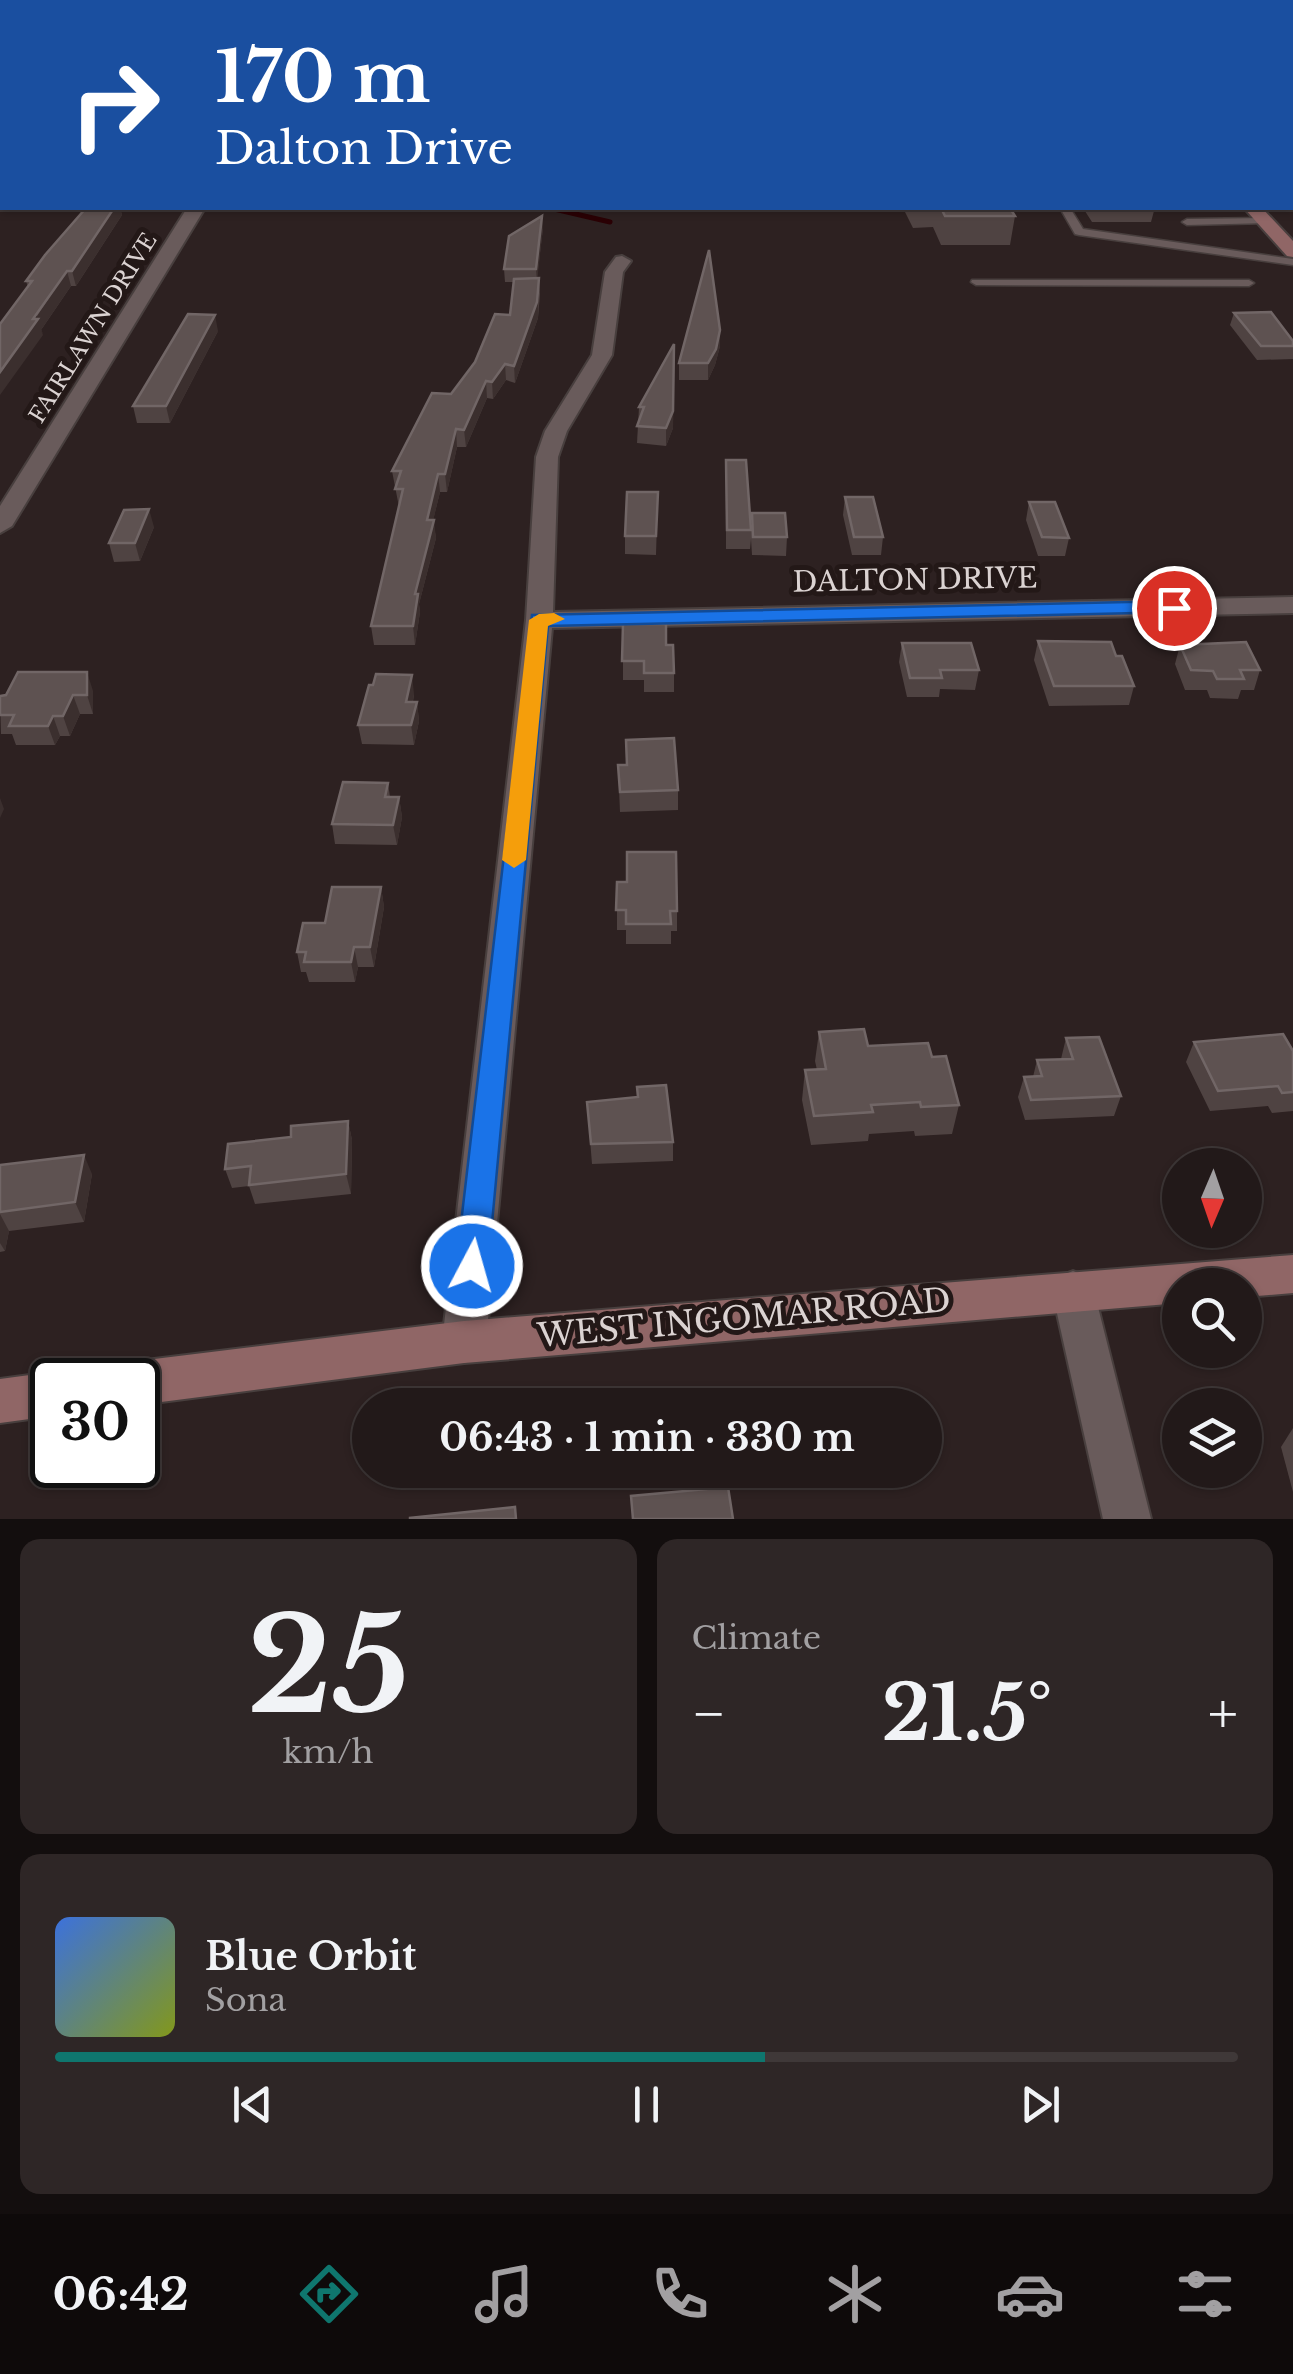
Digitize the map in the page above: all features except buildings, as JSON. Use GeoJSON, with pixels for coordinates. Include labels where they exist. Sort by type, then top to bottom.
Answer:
{"type":"FeatureCollection","features":[{"type":"Feature","properties":{"kind":"street","name":"FAIRLAWN DRIVE"},"geometry":{"type":"LineString","coordinates":[[0,526],[195,210]]}},
{"type":"Feature","properties":{"kind":"street"},"geometry":{"type":"LineString","coordinates":[[1259,214],[1293,252]]}},
{"type":"Feature","properties":{"kind":"street"},"geometry":{"type":"LineString","coordinates":[[464,1342],[539,620],[547,457],[556,431],[602,354],[614,272],[622,261]]}},
{"type":"Feature","properties":{"kind":"street","name":"DALTON DRIVE"},"geometry":{"type":"LineString","coordinates":[[539,620],[1293,605]]}},
{"type":"Feature","properties":{"kind":"street","name":"WEST INGOMAR ROAD"},"geometry":{"type":"LineString","coordinates":[[160,1380],[464,1342],[1293,1274]]}},
{"type":"Feature","properties":{"kind":"street"},"geometry":{"type":"LineString","coordinates":[[1073,1291],[1127,1519]]}},
{"type":"Feature","properties":{"kind":"street"},"geometry":{"type":"LineString","coordinates":[[0,1401],[30,1397]]}},
{"type":"Feature","properties":{"kind":"lane"},"geometry":{"type":"LineString","coordinates":[[1066,210],[1079,232],[1293,262]]}},
{"type":"Feature","properties":{"kind":"lane"},"geometry":{"type":"LineString","coordinates":[[1206,250],[1187,222],[1259,214]]}},
{"type":"Feature","properties":{"kind":"lane"},"geometry":{"type":"LineString","coordinates":[[976,282],[1249,283]]}},
{"type":"Feature","properties":{"kind":"waterway"},"geometry":{"type":"LineString","coordinates":[[559,210],[610,222]]}},
{"type":"Feature","properties":{"kind":"slow traffic"},"geometry":{"type":"LineString","coordinates":[[514,860],[539,620],[554,619]]}},
{"type":"Feature","properties":{"kind":"route"},"geometry":{"type":"LineString","coordinates":[[472,1266],[539,620],[1174,608]]}}]}
